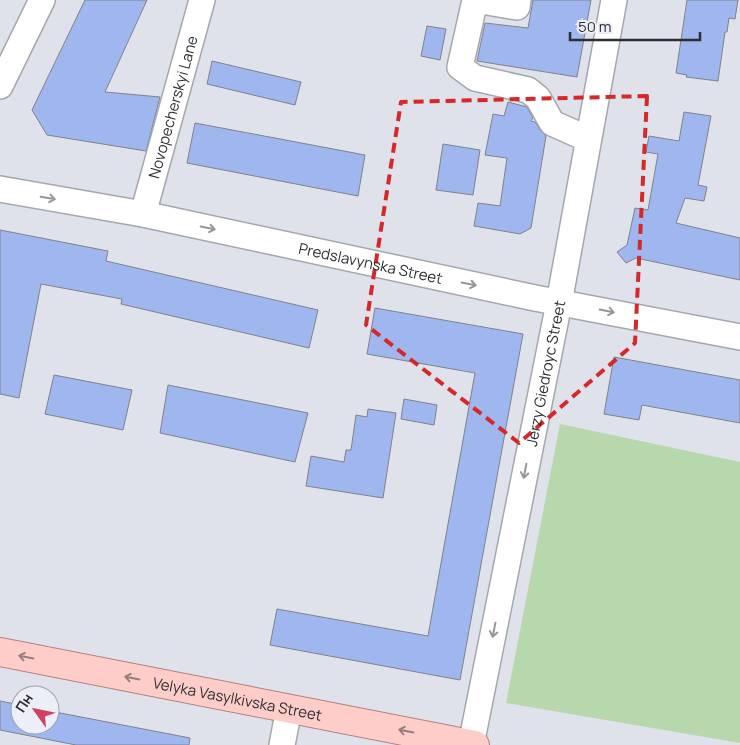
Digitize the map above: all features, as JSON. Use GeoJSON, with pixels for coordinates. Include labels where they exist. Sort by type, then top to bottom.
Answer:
{"type":"FeatureCollection","features":[{"type":"Feature","properties":{"kind":"main road","name":"Velyka Vasylkivska Street"},"geometry":{"type":"LineString","coordinates":[[0,652],[472,745]]}},
{"type":"Feature","properties":{"kind":"street"},"geometry":{"type":"LineString","coordinates":[[0,86],[42,0]]}},
{"type":"Feature","properties":{"kind":"street","name":"Novopecherskyi Lane"},"geometry":{"type":"LineString","coordinates":[[143,214],[202,0]]}},
{"type":"Feature","properties":{"kind":"street"},"geometry":{"type":"LineString","coordinates":[[518,0],[517,7],[475,0],[460,67],[475,78],[528,90],[538,98],[552,123],[588,139]]}},
{"type":"Feature","properties":{"kind":"street","name":"Jerzy Giedroyc Street"},"geometry":{"type":"LineString","coordinates":[[472,745],[559,303],[614,0]]}},
{"type":"Feature","properties":{"kind":"street","name":"Predslavynska Street"},"geometry":{"type":"LineString","coordinates":[[0,189],[143,214],[559,303],[740,337]]}},
{"type":"Feature","properties":{"kind":"street"},"geometry":{"type":"LineString","coordinates":[[282,745],[289,709]]}},
{"type":"Feature","properties":{"kind":"highlighted area"},"geometry":{"type":"Polygon","coordinates":[[[647,96],[635,343],[519,443],[366,325],[401,102],[647,96]]]}},
{"type":"Feature","properties":{"kind":"green space"},"geometry":{"type":"Polygon","coordinates":[[[560,424],[740,462],[740,743],[506,703],[560,424]]]}},
{"type":"Feature","properties":{"kind":"building"},"geometry":{"type":"Polygon","coordinates":[[[85,0],[147,0],[105,92],[160,97],[146,151],[47,135],[32,110],[85,0]]]}},
{"type":"Feature","properties":{"kind":"building"},"geometry":{"type":"Polygon","coordinates":[[[533,0],[591,0],[577,77],[477,61],[485,23],[528,28],[533,0]]]}},
{"type":"Feature","properties":{"kind":"building"},"geometry":{"type":"Polygon","coordinates":[[[687,0],[738,0],[735,19],[729,18],[727,32],[725,32],[718,81],[686,77],[687,75],[676,73],[687,0]]]}},
{"type":"Feature","properties":{"kind":"building"},"geometry":{"type":"Polygon","coordinates":[[[427,26],[446,29],[440,60],[421,56],[427,26]]]}},
{"type":"Feature","properties":{"kind":"building"},"geometry":{"type":"Polygon","coordinates":[[[212,61],[301,82],[295,105],[207,84],[212,61]]]}},
{"type":"Feature","properties":{"kind":"building"},"geometry":{"type":"Polygon","coordinates":[[[508,102],[527,107],[533,118],[531,121],[535,122],[546,136],[531,228],[520,234],[474,226],[478,203],[500,206],[507,158],[485,155],[493,114],[504,116],[508,102]]]}},
{"type":"Feature","properties":{"kind":"building"},"geometry":{"type":"Polygon","coordinates":[[[684,112],[711,116],[698,185],[707,187],[704,201],[685,198],[676,223],[740,238],[740,280],[636,258],[626,263],[617,252],[627,245],[635,208],[648,210],[658,154],[646,152],[649,136],[679,141],[684,112]]]}},
{"type":"Feature","properties":{"kind":"building"},"geometry":{"type":"Polygon","coordinates":[[[195,123],[365,155],[358,196],[187,163],[195,123]]]}},
{"type":"Feature","properties":{"kind":"building"},"geometry":{"type":"Polygon","coordinates":[[[443,144],[480,150],[473,195],[436,190],[443,144]]]}},
{"type":"Feature","properties":{"kind":"building"},"geometry":{"type":"Polygon","coordinates":[[[0,230],[108,251],[106,261],[318,310],[309,348],[121,304],[122,299],[41,284],[19,398],[0,394],[0,230]]]}},
{"type":"Feature","properties":{"kind":"building"},"geometry":{"type":"Polygon","coordinates":[[[375,308],[523,334],[460,680],[270,645],[277,609],[428,636],[475,373],[367,354],[375,308]]]}},
{"type":"Feature","properties":{"kind":"building"},"geometry":{"type":"Polygon","coordinates":[[[614,357],[740,380],[740,423],[642,405],[639,420],[604,414],[614,357]]]}},
{"type":"Feature","properties":{"kind":"building"},"geometry":{"type":"Polygon","coordinates":[[[54,375],[132,390],[123,430],[45,414],[54,375]]]}},
{"type":"Feature","properties":{"kind":"building"},"geometry":{"type":"Polygon","coordinates":[[[168,385],[308,413],[295,462],[160,433],[168,385]]]}},
{"type":"Feature","properties":{"kind":"building"},"geometry":{"type":"Polygon","coordinates":[[[404,399],[437,405],[434,425],[401,419],[404,399]]]}},
{"type":"Feature","properties":{"kind":"building"},"geometry":{"type":"Polygon","coordinates":[[[368,409],[396,413],[383,498],[306,486],[311,456],[344,462],[346,450],[351,450],[356,415],[367,417],[368,409]]]}},
{"type":"Feature","properties":{"kind":"building"},"geometry":{"type":"Polygon","coordinates":[[[0,701],[10,703],[10,732],[0,730],[0,701]]]}},
{"type":"Feature","properties":{"kind":"building"},"geometry":{"type":"Polygon","coordinates":[[[60,713],[190,738],[189,745],[76,745],[25,735],[60,735],[60,713]]]}}]}
